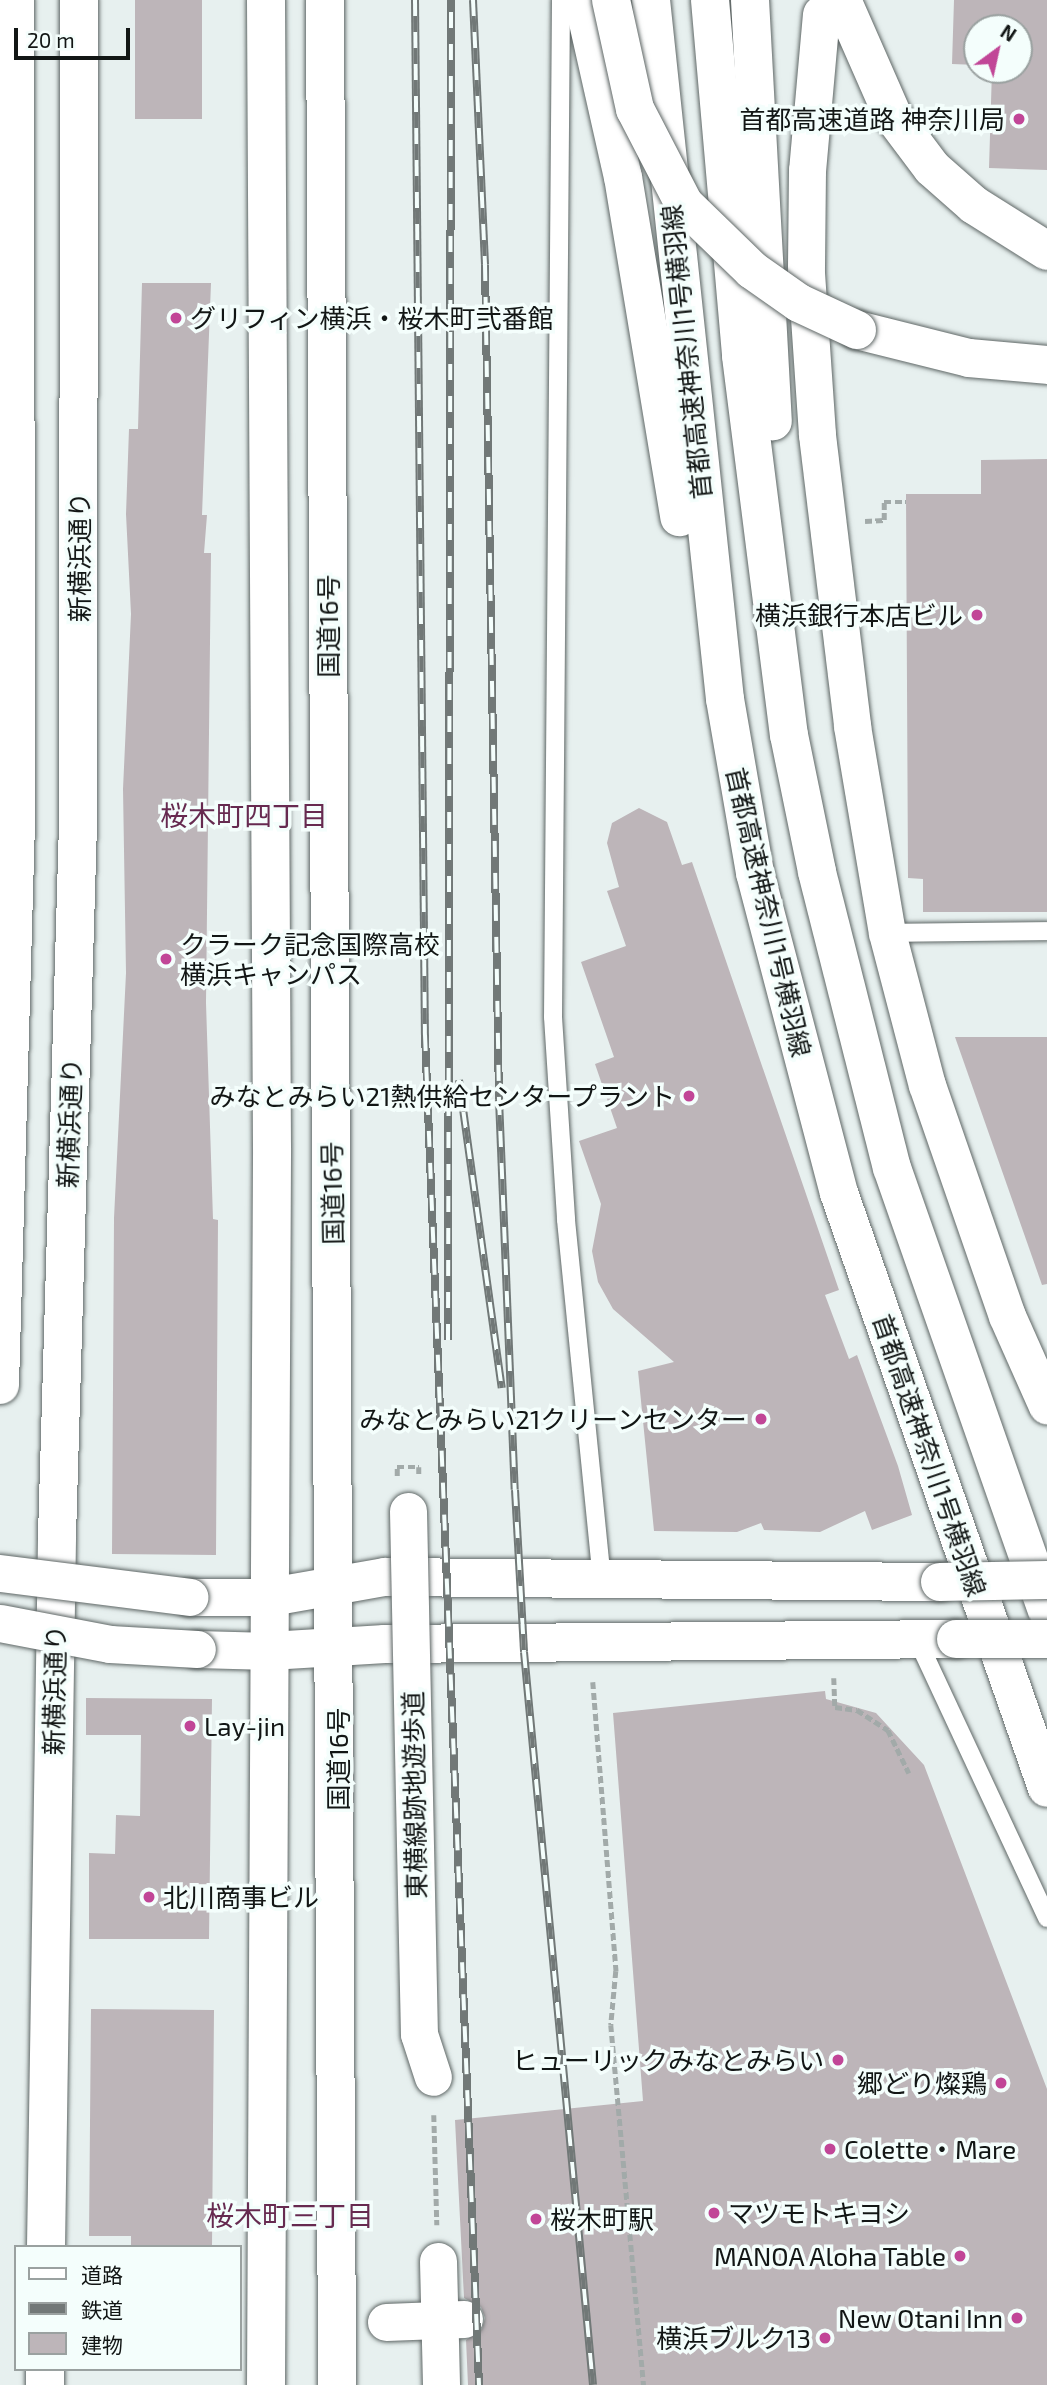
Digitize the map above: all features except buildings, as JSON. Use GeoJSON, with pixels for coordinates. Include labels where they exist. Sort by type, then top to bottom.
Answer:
{"type":"FeatureCollection","features":[{"type":"Feature","properties":{"kind":"main road"},"geometry":{"type":"LineString","coordinates":[[0,1385],[16,823],[8,493],[8,173],[15,0]]}},
{"type":"Feature","properties":{"kind":"main road","name":"新横浜通り"},"geometry":{"type":"LineString","coordinates":[[46,2245],[56,1550],[78,825],[79,0]]}},
{"type":"Feature","properties":{"kind":"main road"},"geometry":{"type":"LineString","coordinates":[[266,0],[271,1597],[266,2385]]}},
{"type":"Feature","properties":{"kind":"main road","name":"国道16号"},"geometry":{"type":"LineString","coordinates":[[325,0],[338,1648],[337,2385]]}},
{"type":"Feature","properties":{"kind":"main road"},"geometry":{"type":"LineString","coordinates":[[583,0],[623,177],[687,559],[725,699]]}},
{"type":"Feature","properties":{"kind":"main road"},"geometry":{"type":"LineString","coordinates":[[611,0],[635,108],[684,204],[752,270],[799,303],[857,330],[969,358],[1047,365]]}},
{"type":"Feature","properties":{"kind":"main road","name":"首都高速神奈川1号横羽線"},"geometry":{"type":"LineString","coordinates":[[652,0],[725,699],[755,873],[839,1193],[1047,1788]]}},
{"type":"Feature","properties":{"kind":"main road","name":"首都高速神奈川1号横羽線"},"geometry":{"type":"LineString","coordinates":[[710,0],[741,356],[789,734],[845,1002],[892,1168],[1047,1610]]}},
{"type":"Feature","properties":{"kind":"main road"},"geometry":{"type":"LineString","coordinates":[[750,0],[789,734]]}},
{"type":"Feature","properties":{"kind":"main road"},"geometry":{"type":"LineString","coordinates":[[831,7],[893,116],[932,168],[974,205],[1047,251]]}},
{"type":"Feature","properties":{"kind":"main road"},"geometry":{"type":"LineString","coordinates":[[271,1597],[385,1577],[940,1582],[1047,1580]]}},
{"type":"Feature","properties":{"kind":"main road"},"geometry":{"type":"LineString","coordinates":[[270,1651],[1047,1639]]}},
{"type":"Feature","properties":{"kind":"street"},"geometry":{"type":"LineString","coordinates":[[831,7],[807,170],[810,341],[852,726],[887,933],[927,1085],[1007,1316],[1047,1406]]}},
{"type":"Feature","properties":{"kind":"street","name":"東横線跡地遊歩道"},"geometry":{"type":"LineString","coordinates":[[403,1511],[419,2035],[433,2077]]}},
{"type":"Feature","properties":{"kind":"street"},"geometry":{"type":"LineString","coordinates":[[0,1573],[189,1597],[271,1597]]}},
{"type":"Feature","properties":{"kind":"street"},"geometry":{"type":"LineString","coordinates":[[0,1623],[110,1644],[197,1650],[270,1651]]}},
{"type":"Feature","properties":{"kind":"street"},"geometry":{"type":"LineString","coordinates":[[438,2261],[453,2319],[441,2385]]}},
{"type":"Feature","properties":{"kind":"street"},"geometry":{"type":"LineString","coordinates":[[386,2322],[453,2319]]}},
{"type":"Feature","properties":{"kind":"lane"},"geometry":{"type":"LineString","coordinates":[[561,0],[553,1017],[566,1220],[601,1579]]}},
{"type":"Feature","properties":{"kind":"lane"},"geometry":{"type":"LineString","coordinates":[[887,933],[1047,931]]}},
{"type":"Feature","properties":{"kind":"lane"},"geometry":{"type":"LineString","coordinates":[[917,1639],[1047,1918]]}},
{"type":"Feature","properties":{"kind":"path"},"geometry":{"type":"LineString","coordinates":[[849,521],[884,520],[884,502],[906,502]]}},
{"type":"Feature","properties":{"kind":"path"},"geometry":{"type":"LineString","coordinates":[[833,1669],[835,1707],[857,1710],[888,1730],[909,1773]]}},
{"type":"Feature","properties":{"kind":"path"},"geometry":{"type":"LineString","coordinates":[[593,1682],[616,1971],[611,2025],[644,2385]]}},
{"type":"Feature","properties":{"kind":"path"},"geometry":{"type":"LineString","coordinates":[[433,2077],[438,2261]]}},
{"type":"Feature","properties":{"kind":"railway"},"geometry":{"type":"LineString","coordinates":[[415,0],[425,1035],[479,2385]]}},
{"type":"Feature","properties":{"kind":"railway"},"geometry":{"type":"LineString","coordinates":[[448,1340],[451,0]]}},
{"type":"Feature","properties":{"kind":"railway"},"geometry":{"type":"LineString","coordinates":[[473,0],[485,265],[499,1099],[515,1490],[524,1652],[593,2385]]}},
{"type":"Feature","properties":{"kind":"railway"},"geometry":{"type":"LineString","coordinates":[[459,1080],[502,1388]]}},
{"type":"Feature","properties":{"kind":"place","name":"首都高速道路 神奈川局"},"geometry":{"type":"Point","coordinates":[1019,119]}},
{"type":"Feature","properties":{"kind":"place","name":"グリフィン横浜・桜木町弐番館"},"geometry":{"type":"Point","coordinates":[176,318]}},
{"type":"Feature","properties":{"kind":"place","name":"横浜銀行本店ビル"},"geometry":{"type":"Point","coordinates":[977,615]}},
{"type":"Feature","properties":{"kind":"place","name":"クラーク記念国際高校 横浜キャンパス"},"geometry":{"type":"Point","coordinates":[166,959]}},
{"type":"Feature","properties":{"kind":"place","name":"みなとみらい21熱供給センタープラント"},"geometry":{"type":"Point","coordinates":[689,1096]}},
{"type":"Feature","properties":{"kind":"place","name":"みなとみらい21クリーンセンター"},"geometry":{"type":"Point","coordinates":[761,1419]}},
{"type":"Feature","properties":{"kind":"place","name":"Lay-jin"},"geometry":{"type":"Point","coordinates":[190,1726]}},
{"type":"Feature","properties":{"kind":"place","name":"北川商事ビル"},"geometry":{"type":"Point","coordinates":[149,1897]}},
{"type":"Feature","properties":{"kind":"place","name":"ヒューリックみなとみらい"},"geometry":{"type":"Point","coordinates":[838,2060]}},
{"type":"Feature","properties":{"kind":"place","name":"郷どり燦鶏"},"geometry":{"type":"Point","coordinates":[1001,2083]}},
{"type":"Feature","properties":{"kind":"place","name":"Colette・Mare"},"geometry":{"type":"Point","coordinates":[830,2149]}},
{"type":"Feature","properties":{"kind":"place","name":"マツモトキヨシ"},"geometry":{"type":"Point","coordinates":[714,2213]}},
{"type":"Feature","properties":{"kind":"place","name":"桜木町駅"},"geometry":{"type":"Point","coordinates":[536,2219]}},
{"type":"Feature","properties":{"kind":"place","name":"MANOA Aloha Table"},"geometry":{"type":"Point","coordinates":[960,2256]}},
{"type":"Feature","properties":{"kind":"place","name":"New Otani Inn"},"geometry":{"type":"Point","coordinates":[1017,2318]}},
{"type":"Feature","properties":{"kind":"place","name":"横浜ブルク13"},"geometry":{"type":"Point","coordinates":[825,2338]}},
{"type":"Feature","properties":{"kind":"district","name":"桜木町四丁目"},"geometry":{"type":"Point","coordinates":[244,815]}},
{"type":"Feature","properties":{"kind":"district","name":"桜木町三丁目"},"geometry":{"type":"Point","coordinates":[290,2215]}}]}
